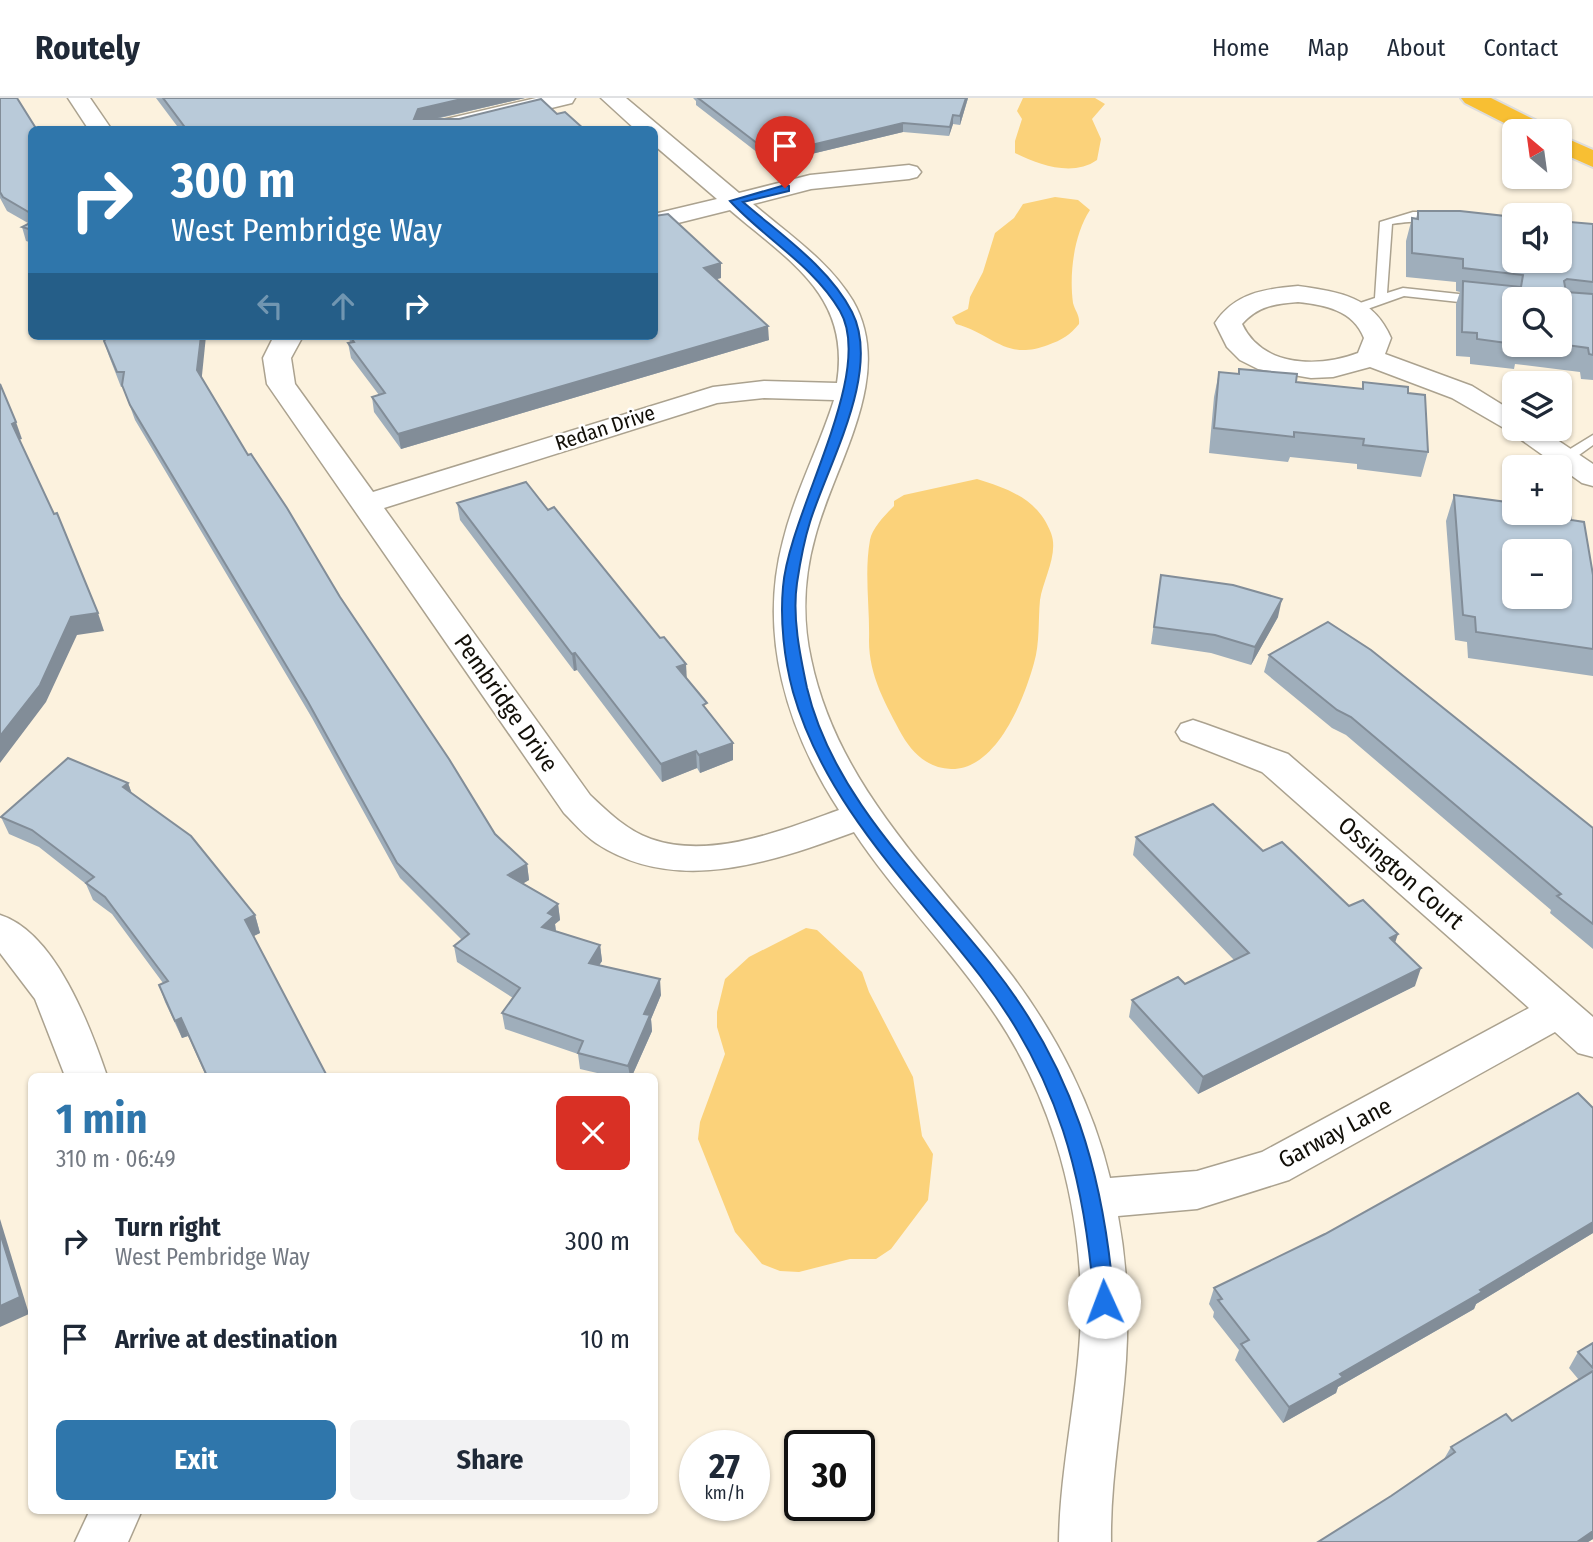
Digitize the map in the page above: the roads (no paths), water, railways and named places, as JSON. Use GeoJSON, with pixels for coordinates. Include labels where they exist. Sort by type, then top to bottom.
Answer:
{"type":"FeatureCollection","features":[{"type":"Feature","properties":{"kind":"highway"},"geometry":{"type":"LineString","coordinates":[[1473,98],[1514,119]]}},
{"type":"Feature","properties":{"kind":"highway"},"geometry":{"type":"LineString","coordinates":[[1572,149],[1593,160]]}},
{"type":"Feature","properties":{"kind":"street"},"geometry":{"type":"LineString","coordinates":[[79,98],[98,126]]}},
{"type":"Feature","properties":{"kind":"street"},"geometry":{"type":"LineString","coordinates":[[446,126],[564,98]]}},
{"type":"Feature","properties":{"kind":"street"},"geometry":{"type":"LineString","coordinates":[[612,98],[645,126]]}},
{"type":"Feature","properties":{"kind":"street"},"geometry":{"type":"LineString","coordinates":[[658,136],[806,261],[840,300],[855,337],[856,360],[850,393],[800,534],[790,585],[790,631],[794,666],[808,715],[830,765],[860,816],[989,974],[1022,1021],[1068,1115],[1092,1197],[1103,1268],[1104,1313],[1085,1542]]}},
{"type":"Feature","properties":{"kind":"street"},"geometry":{"type":"LineString","coordinates":[[658,221],[810,182],[909,172]]}},
{"type":"Feature","properties":{"kind":"street"},"geometry":{"type":"LineString","coordinates":[[1276,295],[1311,295],[1355,309],[1371,320],[1380,333],[1379,346],[1370,358],[1354,366],[1332,370],[1281,366],[1259,359],[1241,348],[1231,335],[1228,323],[1234,311],[1246,302],[1276,295]]}},
{"type":"Feature","properties":{"kind":"street","name":"Pembridge Drive"},"geometry":{"type":"LineString","coordinates":[[285,342],[276,366],[281,384],[577,804],[614,837],[666,856],[707,859],[767,849],[860,816]]}},
{"type":"Feature","properties":{"kind":"street"},"geometry":{"type":"LineString","coordinates":[[1370,358],[1462,392],[1502,417]]}},
{"type":"Feature","properties":{"kind":"street","name":"Redan Drive"},"geometry":{"type":"LineString","coordinates":[[365,504],[713,394],[792,387],[850,393]]}},
{"type":"Feature","properties":{"kind":"street"},"geometry":{"type":"LineString","coordinates":[[1541,441],[1564,455]]}},
{"type":"Feature","properties":{"kind":"street"},"geometry":{"type":"LineString","coordinates":[[1572,461],[1593,477]]}},
{"type":"Feature","properties":{"kind":"street","name":"Ossington Court"},"geometry":{"type":"LineString","coordinates":[[1193,732],[1275,763],[1593,1041]]}},
{"type":"Feature","properties":{"kind":"street"},"geometry":{"type":"LineString","coordinates":[[0,930],[24,952],[52,991],[85,1073]]}},
{"type":"Feature","properties":{"kind":"street","name":"Garway Lane"},"geometry":{"type":"LineString","coordinates":[[1092,1197],[1134,1197],[1197,1190],[1274,1167],[1559,1011]]}},
{"type":"Feature","properties":{"kind":"street"},"geometry":{"type":"LineString","coordinates":[[101,1542],[115,1514]]}},
{"type":"Feature","properties":{"kind":"lane"},"geometry":{"type":"LineString","coordinates":[[1381,298],[1386,222],[1413,216],[1450,217]]}},
{"type":"Feature","properties":{"kind":"lane"},"geometry":{"type":"LineString","coordinates":[[1355,309],[1381,298],[1420,292],[1502,302]]}},
{"type":"Feature","properties":{"kind":"lane"},"geometry":{"type":"LineString","coordinates":[[1570,455],[1593,439]]}}]}
